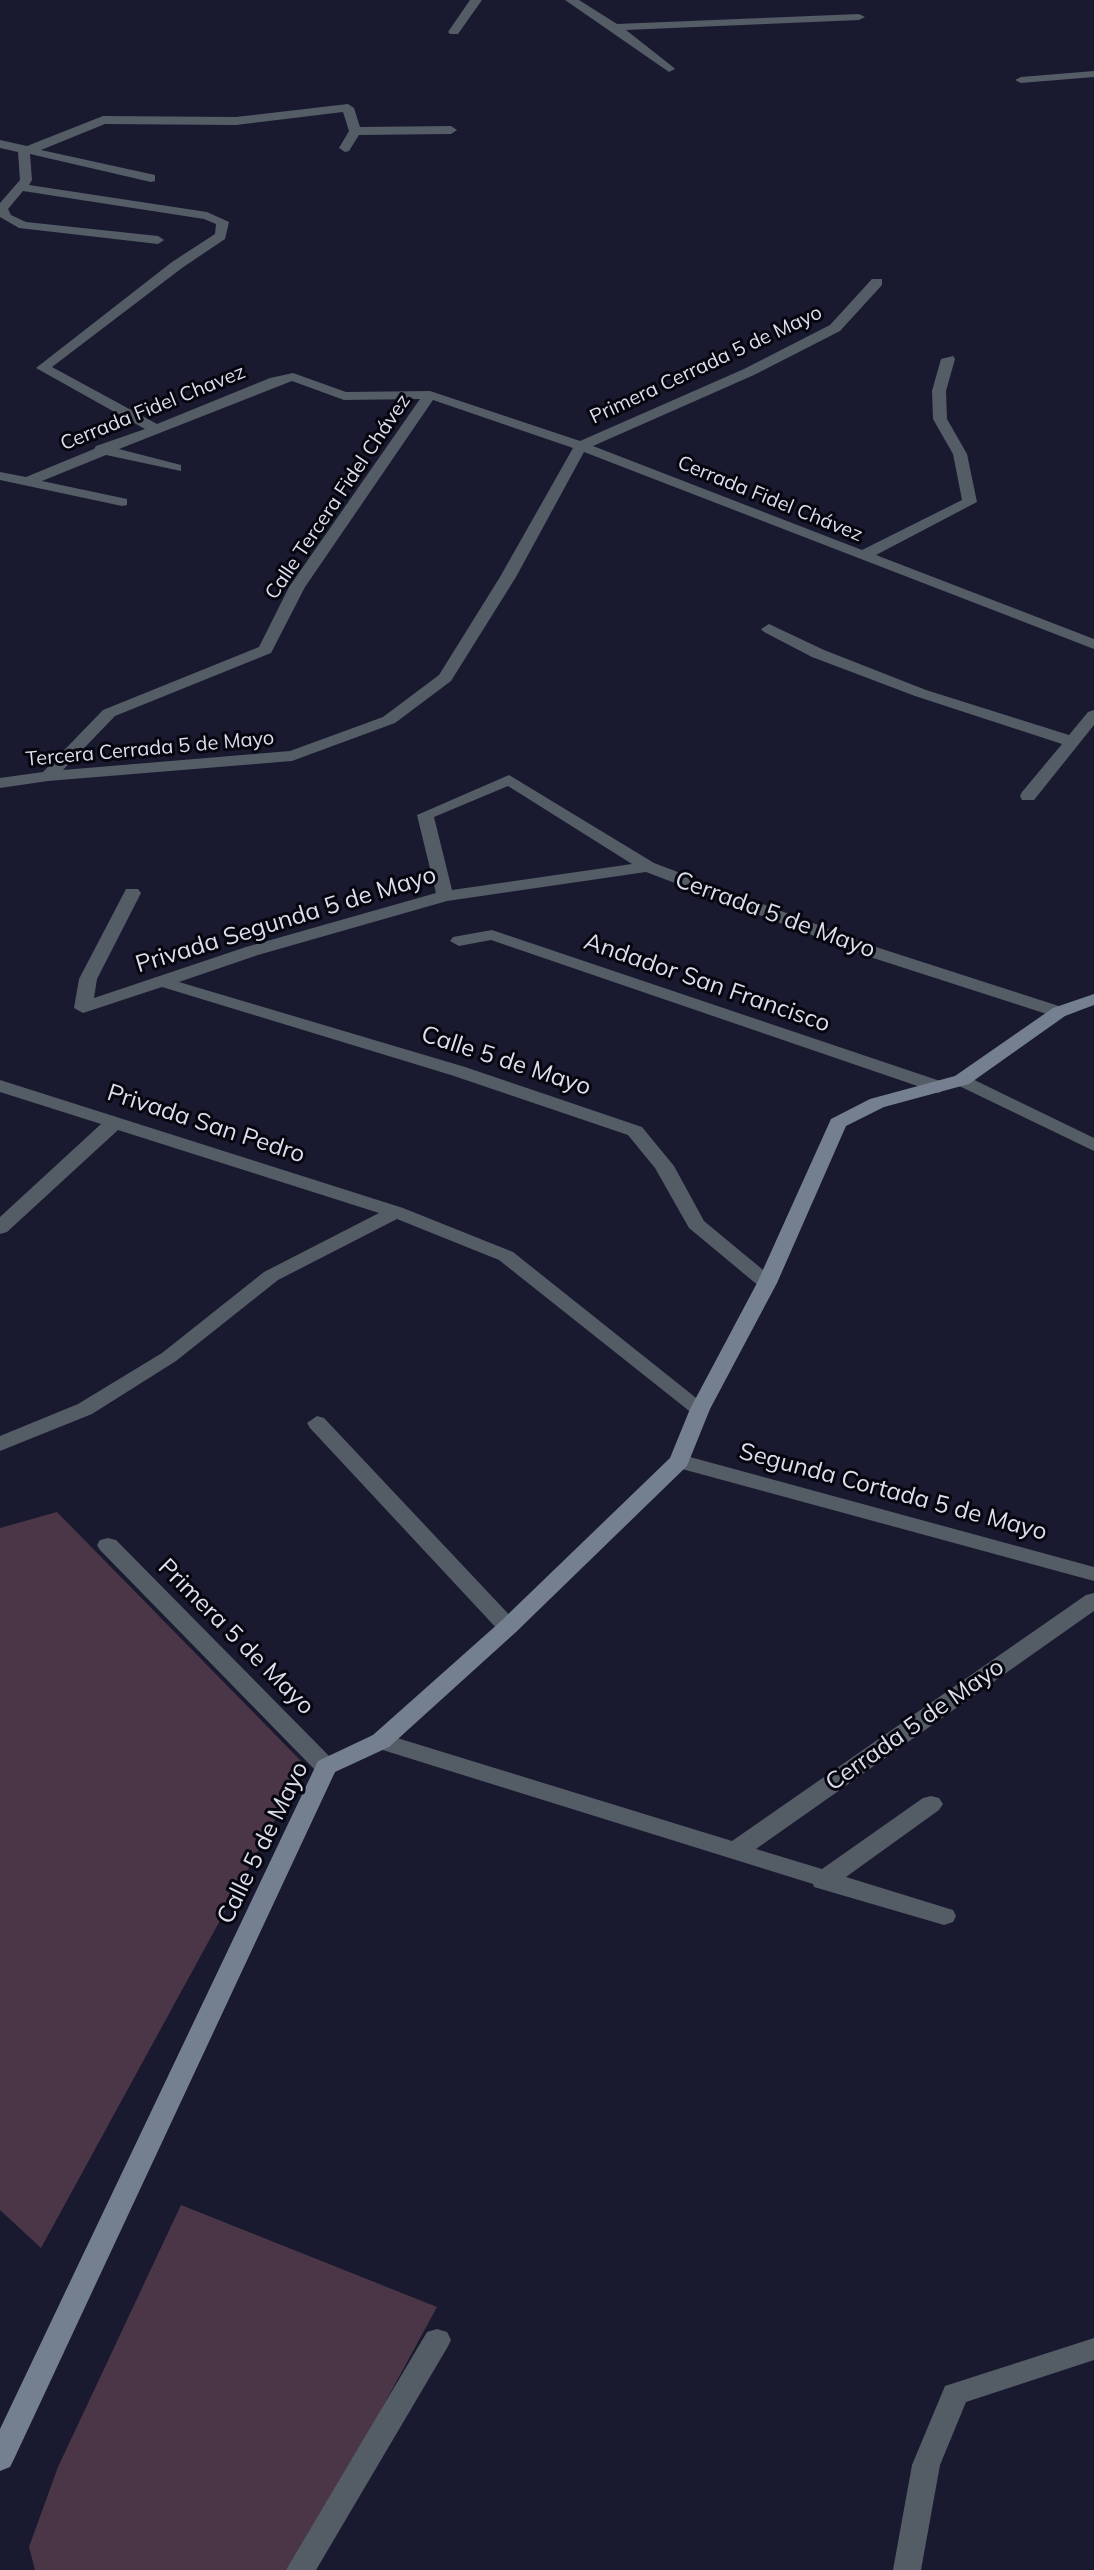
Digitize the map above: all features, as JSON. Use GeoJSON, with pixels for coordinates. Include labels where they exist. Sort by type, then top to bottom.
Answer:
{"type":"FeatureCollection","features":[{"type":"Feature","properties":{"kind":"street"},"geometry":{"type":"LineString","coordinates":[[454,32],[476,0]]}},
{"type":"Feature","properties":{"kind":"street"},"geometry":{"type":"LineString","coordinates":[[571,0],[615,27],[669,69]]}},
{"type":"Feature","properties":{"kind":"street"},"geometry":{"type":"LineString","coordinates":[[615,27],[859,17]]}},
{"type":"Feature","properties":{"kind":"street"},"geometry":{"type":"LineString","coordinates":[[1021,80],[1094,74]]}},
{"type":"Feature","properties":{"kind":"street"},"geometry":{"type":"LineString","coordinates":[[24,152],[103,120],[236,121],[348,108],[355,131],[345,148]]}},
{"type":"Feature","properties":{"kind":"street"},"geometry":{"type":"LineString","coordinates":[[355,131],[451,130]]}},
{"type":"Feature","properties":{"kind":"street"},"geometry":{"type":"LineString","coordinates":[[0,144],[24,152],[151,178]]}},
{"type":"Feature","properties":{"kind":"street"},"geometry":{"type":"LineString","coordinates":[[24,152],[26,180],[2,209],[6,217],[23,225],[107,218],[207,216],[223,222],[221,236],[177,265],[43,368],[155,429]]}},
{"type":"Feature","properties":{"kind":"street"},"geometry":{"type":"LineString","coordinates":[[20,187],[158,240]]}},
{"type":"Feature","properties":{"kind":"street","name":"Primera Cerrada 5 de Mayo"},"geometry":{"type":"LineString","coordinates":[[581,446],[749,372],[835,328],[877,282]]}},
{"type":"Feature","properties":{"kind":"street"},"geometry":{"type":"LineString","coordinates":[[861,556],[970,502],[960,454],[940,419],[939,391],[948,359]]}},
{"type":"Feature","properties":{"kind":"street","name":"Cerrada Fidel Chavez"},"geometry":{"type":"LineString","coordinates":[[29,481],[101,449],[275,381],[293,377]]}},
{"type":"Feature","properties":{"kind":"street","name":"Cerrada Fidel Chávez"},"geometry":{"type":"LineString","coordinates":[[293,377],[344,396],[430,395],[581,446],[1094,644]]}},
{"type":"Feature","properties":{"kind":"street","name":"Calle Tercera Fidel Chávez"},"geometry":{"type":"LineString","coordinates":[[48,776],[109,713],[265,650],[297,587],[430,395]]}},
{"type":"Feature","properties":{"kind":"street","name":"Tercera Cerrada 5 de Mayo"},"geometry":{"type":"LineString","coordinates":[[0,783],[48,776],[292,756],[389,720],[445,678],[508,577],[581,446]]}},
{"type":"Feature","properties":{"kind":"street"},"geometry":{"type":"LineString","coordinates":[[101,449],[176,468]]}},
{"type":"Feature","properties":{"kind":"street","name":"Cerrada Fidel Chavez"},"geometry":{"type":"LineString","coordinates":[[0,476],[122,502]]}},
{"type":"Feature","properties":{"kind":"street"},"geometry":{"type":"LineString","coordinates":[[769,629],[791,643],[907,688],[1026,730],[1075,742]]}},
{"type":"Feature","properties":{"kind":"street"},"geometry":{"type":"LineString","coordinates":[[1028,796],[1094,715]]}},
{"type":"Feature","properties":{"kind":"street","name":"Cerrada 5 de Mayo"},"geometry":{"type":"LineString","coordinates":[[445,896],[425,815],[509,780],[648,867],[873,952],[1059,1012]]}},
{"type":"Feature","properties":{"kind":"street","name":"Privada Segunda 5 de Mayo"},"geometry":{"type":"LineString","coordinates":[[132,893],[88,979],[83,1008],[252,951],[445,896],[648,867]]}},
{"type":"Feature","properties":{"kind":"street","name":"Andador San Francisco"},"geometry":{"type":"LineString","coordinates":[[459,941],[492,935],[939,1087]]}},
{"type":"Feature","properties":{"kind":"street","name":"Calle 5 de Mayo"},"geometry":{"type":"LineString","coordinates":[[165,982],[186,991],[458,1071],[635,1131],[664,1166],[696,1224],[767,1283]]}},
{"type":"Feature","properties":{"kind":"street"},"geometry":{"type":"LineString","coordinates":[[1059,1012],[1094,999]]}},
{"type":"Feature","properties":{"kind":"street","name":"Calle 5 de Mayo"},"geometry":{"type":"LineString","coordinates":[[0,2459],[326,1767],[381,1741],[508,1627],[679,1461],[700,1409],[767,1283],[838,1123],[877,1103],[962,1080],[1059,1012]]}},
{"type":"Feature","properties":{"kind":"street"},"geometry":{"type":"LineString","coordinates":[[962,1080],[1094,1145]]}},
{"type":"Feature","properties":{"kind":"street","name":"Privada San Pedro"},"geometry":{"type":"LineString","coordinates":[[0,1086],[396,1212],[506,1256],[700,1409]]}},
{"type":"Feature","properties":{"kind":"street"},"geometry":{"type":"LineString","coordinates":[[0,1228],[115,1122]]}},
{"type":"Feature","properties":{"kind":"street"},"geometry":{"type":"LineString","coordinates":[[0,1444],[85,1409],[169,1357],[271,1276],[396,1212]]}},
{"type":"Feature","properties":{"kind":"street"},"geometry":{"type":"LineString","coordinates":[[317,1423],[508,1627]]}},
{"type":"Feature","properties":{"kind":"street","name":"Segunda Cortada 5 de Mayo"},"geometry":{"type":"LineString","coordinates":[[679,1461],[1094,1574]]}},
{"type":"Feature","properties":{"kind":"street","name":"Primera 5 de Mayo"},"geometry":{"type":"LineString","coordinates":[[108,1545],[326,1767]]}},
{"type":"Feature","properties":{"kind":"street","name":"Cerrada 5 de Mayo"},"geometry":{"type":"LineString","coordinates":[[737,1850],[1094,1600]]}},
{"type":"Feature","properties":{"kind":"street"},"geometry":{"type":"LineString","coordinates":[[381,1741],[737,1850],[823,1881],[944,1916]]}},
{"type":"Feature","properties":{"kind":"street"},"geometry":{"type":"LineString","coordinates":[[823,1881],[931,1804]]}},
{"type":"Feature","properties":{"kind":"street"},"geometry":{"type":"LineString","coordinates":[[300,2570],[437,2340]]}},
{"type":"Feature","properties":{"kind":"street"},"geometry":{"type":"LineString","coordinates":[[907,2570],[926,2465],[955,2394],[1094,2349]]}},
{"type":"Feature","properties":{"kind":"shaded area"},"geometry":{"type":"Polygon","coordinates":[[[57,1512],[305,1765],[41,2248],[0,2210],[0,1528],[57,1512]]]}},
{"type":"Feature","properties":{"kind":"shaded area"},"geometry":{"type":"Polygon","coordinates":[[[181,2205],[437,2307],[294,2570],[35,2570],[29,2547],[58,2467],[181,2205]]]}}]}
